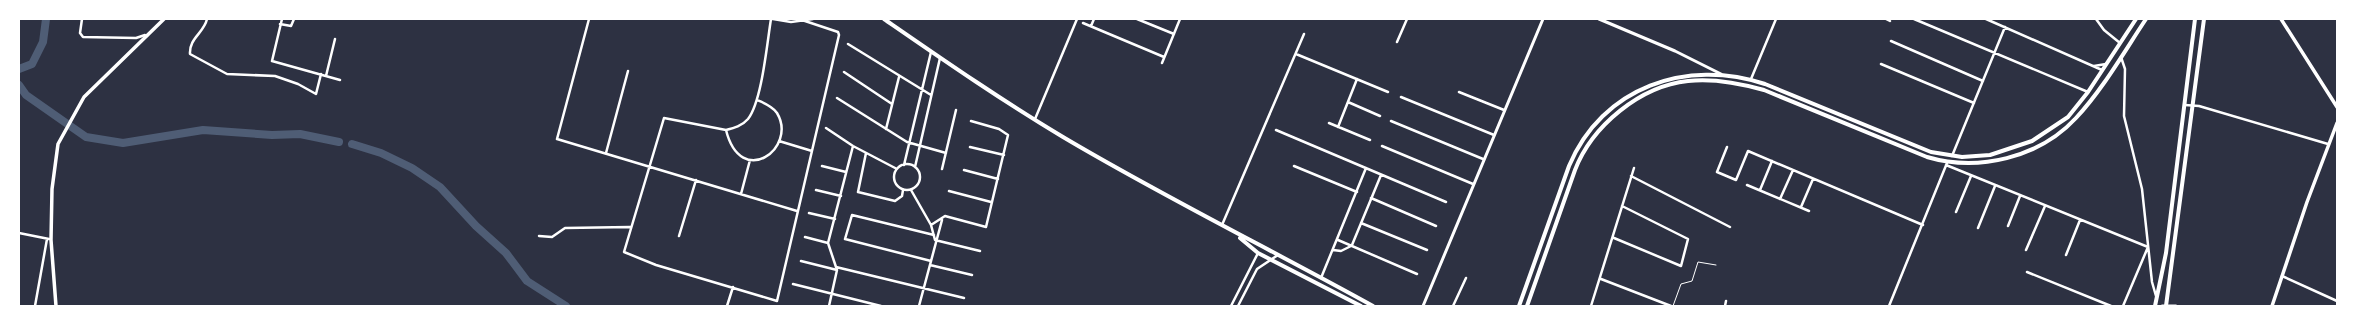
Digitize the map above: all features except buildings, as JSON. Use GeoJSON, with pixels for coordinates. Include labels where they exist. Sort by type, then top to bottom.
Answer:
{"type":"FeatureCollection","features":[{"type":"Feature","properties":{"kind":"main road"},"geometry":{"type":"LineString","coordinates":[[56,306],[49,239],[54,168],[56,155],[63,135],[84,98],[148,37],[164,19]]}},
{"type":"Feature","properties":{"kind":"main road"},"geometry":{"type":"LineString","coordinates":[[884,19],[940,58],[1035,119],[1222,225],[1258,253],[1273,259],[1360,306]]}},
{"type":"Feature","properties":{"kind":"main road"},"geometry":{"type":"LineString","coordinates":[[1519,306],[1569,166],[1578,149],[1595,125],[1616,105],[1644,88],[1680,76],[1705,73],[1751,79],[1912,145],[1952,156],[1990,155],[2017,148],[2032,141],[2068,117],[2088,92],[2136,19]]}},
{"type":"Feature","properties":{"kind":"main road"},"geometry":{"type":"LineString","coordinates":[[1526,306],[1575,170],[1584,152],[1603,127],[1621,109],[1668,86],[1688,81],[1711,80],[1756,88],[1907,150],[1946,164],[1991,162],[2024,152],[2048,140],[2074,119],[2093,97],[2146,19]]}},
{"type":"Feature","properties":{"kind":"main road"},"geometry":{"type":"LineString","coordinates":[[2155,306],[2167,246],[2195,19]]}},
{"type":"Feature","properties":{"kind":"main road"},"geometry":{"type":"LineString","coordinates":[[2166,305],[2204,19]]}},
{"type":"Feature","properties":{"kind":"main road"},"geometry":{"type":"LineString","coordinates":[[2281,19],[2337,107]]}},
{"type":"Feature","properties":{"kind":"main road"},"geometry":{"type":"LineString","coordinates":[[2272,306],[2328,144],[2337,123]]}},
{"type":"Feature","properties":{"kind":"main road"},"geometry":{"type":"LineString","coordinates":[[1235,234],[1279,254],[1373,306]]}},
{"type":"Feature","properties":{"kind":"main road"},"geometry":{"type":"LineString","coordinates":[[1258,244],[1258,253]]}},
{"type":"Feature","properties":{"kind":"main road"},"geometry":{"type":"LineString","coordinates":[[1258,253],[1270,250]]}},
{"type":"Feature","properties":{"kind":"street"},"geometry":{"type":"LineString","coordinates":[[82,19],[80,33],[83,37],[136,38],[145,35],[148,37]]}},
{"type":"Feature","properties":{"kind":"street"},"geometry":{"type":"LineString","coordinates":[[207,19],[203,30],[191,44],[190,54],[214,68],[232,75],[275,76],[298,84],[316,94],[321,74]]}},
{"type":"Feature","properties":{"kind":"street"},"geometry":{"type":"LineString","coordinates":[[282,19],[272,61],[340,80]]}},
{"type":"Feature","properties":{"kind":"street"},"geometry":{"type":"LineString","coordinates":[[280,24],[291,26],[294,19]]}},
{"type":"Feature","properties":{"kind":"street"},"geometry":{"type":"LineString","coordinates":[[589,19],[557,139],[797,211]]}},
{"type":"Feature","properties":{"kind":"street"},"geometry":{"type":"LineString","coordinates":[[772,19],[805,21],[838,32],[839,35],[777,301],[656,265],[624,253],[630,227],[664,118],[726,130],[736,127],[746,121],[757,100],[772,19]]}},
{"type":"Feature","properties":{"kind":"street"},"geometry":{"type":"LineString","coordinates":[[805,21],[813,19]]}},
{"type":"Feature","properties":{"kind":"street"},"geometry":{"type":"LineString","coordinates":[[1035,119],[1077,19]]}},
{"type":"Feature","properties":{"kind":"street"},"geometry":{"type":"LineString","coordinates":[[1091,26],[1094,19]]}},
{"type":"Feature","properties":{"kind":"street"},"geometry":{"type":"LineString","coordinates":[[1137,19],[1174,34]]}},
{"type":"Feature","properties":{"kind":"street"},"geometry":{"type":"LineString","coordinates":[[1162,63],[1180,19]]}},
{"type":"Feature","properties":{"kind":"street"},"geometry":{"type":"LineString","coordinates":[[1397,42],[1407,19]]}},
{"type":"Feature","properties":{"kind":"street"},"geometry":{"type":"LineString","coordinates":[[1423,306],[1483,159],[1543,19]]}},
{"type":"Feature","properties":{"kind":"street"},"geometry":{"type":"LineString","coordinates":[[1599,19],[1707,65],[1721,74]]}},
{"type":"Feature","properties":{"kind":"street"},"geometry":{"type":"LineString","coordinates":[[1751,79],[1776,19]]}},
{"type":"Feature","properties":{"kind":"street"},"geometry":{"type":"LineString","coordinates":[[1886,19],[1890,21]]}},
{"type":"Feature","properties":{"kind":"street"},"geometry":{"type":"LineString","coordinates":[[1914,19],[2088,92]]}},
{"type":"Feature","properties":{"kind":"street"},"geometry":{"type":"LineString","coordinates":[[1986,19],[2102,70]]}},
{"type":"Feature","properties":{"kind":"street"},"geometry":{"type":"LineString","coordinates":[[2096,19],[2104,30],[2121,43]]}},
{"type":"Feature","properties":{"kind":"street"},"geometry":{"type":"LineString","coordinates":[[1083,23],[1164,57]]}},
{"type":"Feature","properties":{"kind":"street"},"geometry":{"type":"LineString","coordinates":[[1952,156],[2006,27]]}},
{"type":"Feature","properties":{"kind":"street"},"geometry":{"type":"LineString","coordinates":[[1222,225],[1304,34]]}},
{"type":"Feature","properties":{"kind":"street"},"geometry":{"type":"LineString","coordinates":[[326,76],[335,40]]}},
{"type":"Feature","properties":{"kind":"street"},"geometry":{"type":"LineString","coordinates":[[1891,42],[1983,81]]}},
{"type":"Feature","properties":{"kind":"street"},"geometry":{"type":"LineString","coordinates":[[848,44],[899,77],[931,95]]}},
{"type":"Feature","properties":{"kind":"street"},"geometry":{"type":"LineString","coordinates":[[904,165],[931,52]]}},
{"type":"Feature","properties":{"kind":"street"},"geometry":{"type":"LineString","coordinates":[[1296,54],[1388,92]]}},
{"type":"Feature","properties":{"kind":"street"},"geometry":{"type":"LineString","coordinates":[[2120,57],[2125,69],[2124,116],[2142,189],[2152,282],[2157,300]]}},
{"type":"Feature","properties":{"kind":"street"},"geometry":{"type":"LineString","coordinates":[[914,167],[940,58]]}},
{"type":"Feature","properties":{"kind":"street"},"geometry":{"type":"LineString","coordinates":[[1881,64],[1974,103]]}},
{"type":"Feature","properties":{"kind":"street"},"geometry":{"type":"LineString","coordinates":[[2094,66],[2106,64]]}},
{"type":"Feature","properties":{"kind":"street"},"geometry":{"type":"LineString","coordinates":[[1705,73],[1707,65]]}},
{"type":"Feature","properties":{"kind":"street"},"geometry":{"type":"LineString","coordinates":[[606,153],[628,71]]}},
{"type":"Feature","properties":{"kind":"street"},"geometry":{"type":"LineString","coordinates":[[844,72],[892,104]]}},
{"type":"Feature","properties":{"kind":"street"},"geometry":{"type":"LineString","coordinates":[[886,129],[899,77]]}},
{"type":"Feature","properties":{"kind":"street"},"geometry":{"type":"LineString","coordinates":[[1338,127],[1356,79]]}},
{"type":"Feature","properties":{"kind":"street"},"geometry":{"type":"LineString","coordinates":[[1460,92],[1504,110]]}},
{"type":"Feature","properties":{"kind":"street"},"geometry":{"type":"LineString","coordinates":[[1401,97],[1494,135]]}},
{"type":"Feature","properties":{"kind":"street"},"geometry":{"type":"LineString","coordinates":[[837,98],[910,143],[946,153]]}},
{"type":"Feature","properties":{"kind":"street"},"geometry":{"type":"LineString","coordinates":[[726,130],[731,147],[735,153],[750,160],[766,157],[772,152],[779,141],[780,126],[777,114],[770,106],[757,100]]}},
{"type":"Feature","properties":{"kind":"street"},"geometry":{"type":"LineString","coordinates":[[1348,102],[1380,116]]}},
{"type":"Feature","properties":{"kind":"street"},"geometry":{"type":"LineString","coordinates":[[2185,105],[2328,144]]}},
{"type":"Feature","properties":{"kind":"street"},"geometry":{"type":"LineString","coordinates":[[942,169],[956,110]]}},
{"type":"Feature","properties":{"kind":"street"},"geometry":{"type":"LineString","coordinates":[[932,225],[945,216],[986,227],[1008,137],[1006,133],[999,128],[971,121]]}},
{"type":"Feature","properties":{"kind":"street"},"geometry":{"type":"LineString","coordinates":[[1391,121],[1483,159]]}},
{"type":"Feature","properties":{"kind":"street"},"geometry":{"type":"LineString","coordinates":[[1329,123],[1370,140]]}},
{"type":"Feature","properties":{"kind":"street"},"geometry":{"type":"LineString","coordinates":[[826,128],[852,146],[897,169]]}},
{"type":"Feature","properties":{"kind":"street"},"geometry":{"type":"LineString","coordinates":[[1276,130],[1446,202]]}},
{"type":"Feature","properties":{"kind":"street"},"geometry":{"type":"LineString","coordinates":[[779,141],[812,151]]}},
{"type":"Feature","properties":{"kind":"street"},"geometry":{"type":"LineString","coordinates":[[829,306],[837,268],[828,242],[841,196],[852,146]]}},
{"type":"Feature","properties":{"kind":"street"},"geometry":{"type":"LineString","coordinates":[[1382,146],[1473,184]]}},
{"type":"Feature","properties":{"kind":"street"},"geometry":{"type":"LineString","coordinates":[[970,147],[1004,155]]}},
{"type":"Feature","properties":{"kind":"street"},"geometry":{"type":"LineString","coordinates":[[1727,147],[1717,172],[1736,180],[1748,151],[1923,225]]}},
{"type":"Feature","properties":{"kind":"street"},"geometry":{"type":"LineString","coordinates":[[866,153],[857,191],[895,201],[902,196],[903,190]]}},
{"type":"Feature","properties":{"kind":"street"},"geometry":{"type":"LineString","coordinates":[[741,194],[750,160]]}},
{"type":"Feature","properties":{"kind":"street"},"geometry":{"type":"LineString","coordinates":[[1760,190],[1772,161]]}},
{"type":"Feature","properties":{"kind":"street"},"geometry":{"type":"LineString","coordinates":[[1889,306],[1923,225],[1946,164],[1995,186],[2148,247]]}},
{"type":"Feature","properties":{"kind":"street"},"geometry":{"type":"LineString","coordinates":[[904,165],[914,167],[919,173],[920,181],[911,190],[903,190],[897,186],[894,179],[897,169],[904,165]]}},
{"type":"Feature","properties":{"kind":"street"},"geometry":{"type":"LineString","coordinates":[[822,166],[846,172]]}},
{"type":"Feature","properties":{"kind":"street"},"geometry":{"type":"LineString","coordinates":[[1294,166],[1357,192]]}},
{"type":"Feature","properties":{"kind":"street"},"geometry":{"type":"LineString","coordinates":[[1321,278],[1334,250],[1366,168]]}},
{"type":"Feature","properties":{"kind":"street"},"geometry":{"type":"LineString","coordinates":[[1596,306],[1591,305],[1614,238],[1634,168]]}},
{"type":"Feature","properties":{"kind":"street"},"geometry":{"type":"LineString","coordinates":[[964,170],[998,179]]}},
{"type":"Feature","properties":{"kind":"street"},"geometry":{"type":"LineString","coordinates":[[1780,199],[1793,170]]}},
{"type":"Feature","properties":{"kind":"street"},"geometry":{"type":"LineString","coordinates":[[1334,250],[1341,251],[1352,245],[1381,175]]}},
{"type":"Feature","properties":{"kind":"street"},"geometry":{"type":"LineString","coordinates":[[1631,176],[1730,227]]}},
{"type":"Feature","properties":{"kind":"street"},"geometry":{"type":"LineString","coordinates":[[1956,212],[1971,176]]}},
{"type":"Feature","properties":{"kind":"street"},"geometry":{"type":"LineString","coordinates":[[1801,207],[1813,179]]}},
{"type":"Feature","properties":{"kind":"street"},"geometry":{"type":"LineString","coordinates":[[679,236],[696,180]]}},
{"type":"Feature","properties":{"kind":"street"},"geometry":{"type":"LineString","coordinates":[[1747,185],[1809,211]]}},
{"type":"Feature","properties":{"kind":"street"},"geometry":{"type":"LineString","coordinates":[[1978,228],[1995,186]]}},
{"type":"Feature","properties":{"kind":"street"},"geometry":{"type":"LineString","coordinates":[[816,190],[841,196]]}},
{"type":"Feature","properties":{"kind":"street"},"geometry":{"type":"LineString","coordinates":[[911,190],[932,225],[935,240]]}},
{"type":"Feature","properties":{"kind":"street"},"geometry":{"type":"LineString","coordinates":[[949,192],[991,202]]}},
{"type":"Feature","properties":{"kind":"street"},"geometry":{"type":"LineString","coordinates":[[2008,226],[2020,196]]}},
{"type":"Feature","properties":{"kind":"street"},"geometry":{"type":"LineString","coordinates":[[1371,198],[1436,226]]}},
{"type":"Feature","properties":{"kind":"street"},"geometry":{"type":"LineString","coordinates":[[1614,238],[1681,266],[1688,239],[1622,206]]}},
{"type":"Feature","properties":{"kind":"street"},"geometry":{"type":"LineString","coordinates":[[2026,250],[2045,206]]}},
{"type":"Feature","properties":{"kind":"street"},"geometry":{"type":"LineString","coordinates":[[809,213],[834,219]]}},
{"type":"Feature","properties":{"kind":"street"},"geometry":{"type":"LineString","coordinates":[[931,260],[846,239],[852,215],[934,236]]}},
{"type":"Feature","properties":{"kind":"street"},"geometry":{"type":"LineString","coordinates":[[919,306],[935,240],[942,219]]}},
{"type":"Feature","properties":{"kind":"street"},"geometry":{"type":"LineString","coordinates":[[2066,255],[2080,220]]}},
{"type":"Feature","properties":{"kind":"street"},"geometry":{"type":"LineString","coordinates":[[1361,222],[1427,250]]}},
{"type":"Feature","properties":{"kind":"street"},"geometry":{"type":"LineString","coordinates":[[539,236],[552,237],[564,228],[630,227]]}},
{"type":"Feature","properties":{"kind":"street"},"geometry":{"type":"LineString","coordinates":[[19,233],[49,239],[35,306]]}},
{"type":"Feature","properties":{"kind":"street"},"geometry":{"type":"LineString","coordinates":[[805,237],[828,242]]}},
{"type":"Feature","properties":{"kind":"street"},"geometry":{"type":"LineString","coordinates":[[935,240],[980,251]]}},
{"type":"Feature","properties":{"kind":"street"},"geometry":{"type":"LineString","coordinates":[[1338,240],[1417,274]]}},
{"type":"Feature","properties":{"kind":"street"},"geometry":{"type":"LineString","coordinates":[[2123,306],[2148,247]]}},
{"type":"Feature","properties":{"kind":"street"},"geometry":{"type":"LineString","coordinates":[[1231,306],[1258,253]]}},
{"type":"Feature","properties":{"kind":"street"},"geometry":{"type":"LineString","coordinates":[[1238,306],[1257,268],[1279,254]]}},
{"type":"Feature","properties":{"kind":"street"},"geometry":{"type":"LineString","coordinates":[[801,261],[964,298]]}},
{"type":"Feature","properties":{"kind":"street"},"geometry":{"type":"LineString","coordinates":[[930,264],[972,274]]}},
{"type":"Feature","properties":{"kind":"street"},"geometry":{"type":"LineString","coordinates":[[2026,272],[2111,306]]}},
{"type":"Feature","properties":{"kind":"street"},"geometry":{"type":"LineString","coordinates":[[2282,276],[2337,301]]}},
{"type":"Feature","properties":{"kind":"street"},"geometry":{"type":"LineString","coordinates":[[1453,306],[1466,278]]}},
{"type":"Feature","properties":{"kind":"street"},"geometry":{"type":"LineString","coordinates":[[1601,279],[1672,306]]}},
{"type":"Feature","properties":{"kind":"street"},"geometry":{"type":"LineString","coordinates":[[793,284],[881,306]]}},
{"type":"Feature","properties":{"kind":"street"},"geometry":{"type":"LineString","coordinates":[[727,306],[733,287]]}},
{"type":"Feature","properties":{"kind":"street"},"geometry":{"type":"LineString","coordinates":[[1725,306],[1726,301]]}},
{"type":"Feature","properties":{"kind":"street"},"geometry":{"type":"LineString","coordinates":[[2162,306],[2176,306]]}},
{"type":"Feature","properties":{"kind":"lane"},"geometry":{"type":"LineString","coordinates":[[1672,306],[1681,284],[1692,281],[1698,262],[1716,265]]}},
{"type":"Feature","properties":{"kind":"waterway"},"geometry":{"type":"LineString","coordinates":[[19,69],[32,64],[43,42],[46,19]]}},
{"type":"Feature","properties":{"kind":"waterway"},"geometry":{"type":"LineString","coordinates":[[19,85],[26,95],[86,137],[123,143],[203,130],[272,135],[300,134],[339,142]]}},
{"type":"Feature","properties":{"kind":"waterway"},"geometry":{"type":"LineString","coordinates":[[352,144],[381,153],[412,168],[440,187],[476,226],[506,253],[527,281],[566,306]]}}]}
